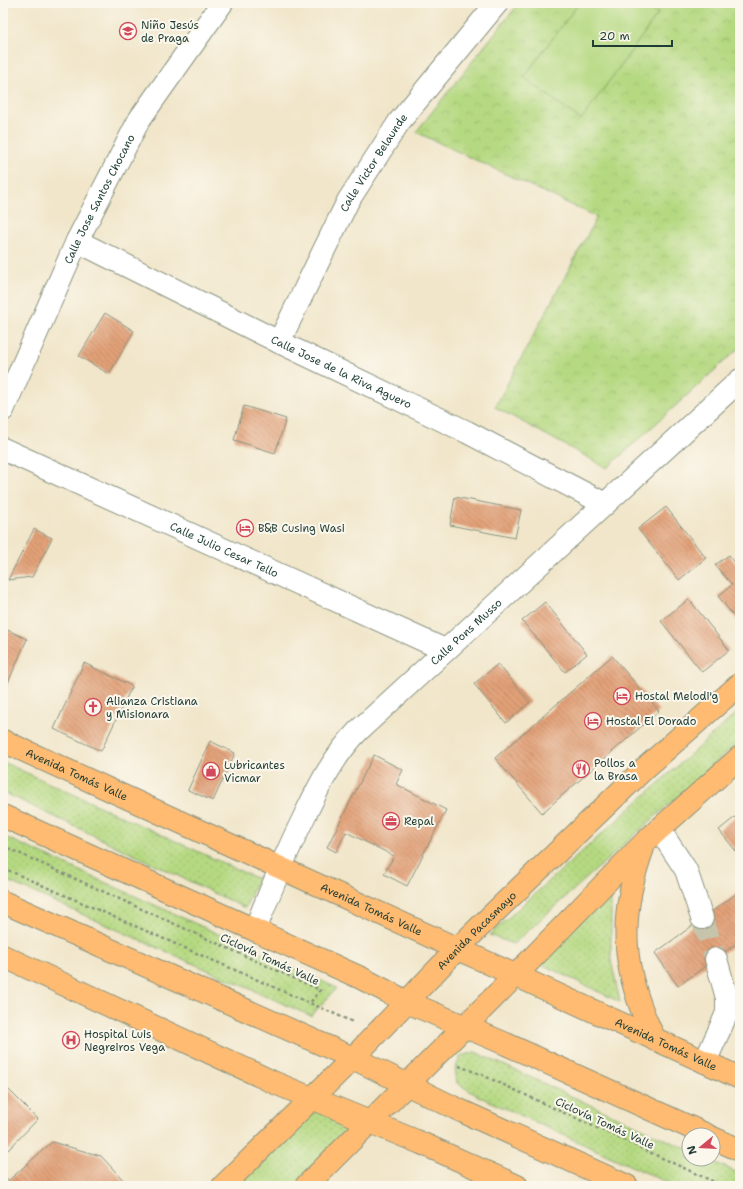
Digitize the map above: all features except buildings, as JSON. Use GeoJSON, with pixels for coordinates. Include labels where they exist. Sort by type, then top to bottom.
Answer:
{"type":"FeatureCollection","features":[{"type":"Feature","properties":{"kind":"main road","name":"Avenida Pacasmayo"},"geometry":{"type":"LineString","coordinates":[[223,1186],[354,1058],[458,948],[644,769],[740,684]]}},
{"type":"Feature","properties":{"kind":"main road","name":"Avenida Tomás Valle"},"geometry":{"type":"LineString","coordinates":[[3,741],[280,866],[515,976],[740,1078]]}},
{"type":"Feature","properties":{"kind":"main road"},"geometry":{"type":"LineString","coordinates":[[306,1186],[515,976],[652,835],[740,757]]}},
{"type":"Feature","properties":{"kind":"main road"},"geometry":{"type":"LineString","coordinates":[[3,816],[361,978],[407,1002],[506,1044],[689,1127]]}},
{"type":"Feature","properties":{"kind":"main road"},"geometry":{"type":"LineString","coordinates":[[652,835],[635,869],[628,897],[626,927],[627,956],[633,985],[642,1013],[655,1040]]}},
{"type":"Feature","properties":{"kind":"main road"},"geometry":{"type":"LineString","coordinates":[[3,902],[354,1058],[406,1085],[627,1186]]}},
{"type":"Feature","properties":{"kind":"main road"},"geometry":{"type":"LineString","coordinates":[[3,956],[275,1083],[314,1098],[517,1186]]}},
{"type":"Feature","properties":{"kind":"main road"},"geometry":{"type":"LineString","coordinates":[[721,1142],[740,1150]]}},
{"type":"Feature","properties":{"kind":"street","name":"Calle Jose Santos Chocano"},"geometry":{"type":"LineString","coordinates":[[3,410],[77,241],[138,120],[222,3]]}},
{"type":"Feature","properties":{"kind":"street","name":"Calle Victor Belaunde"},"geometry":{"type":"LineString","coordinates":[[279,342],[348,201],[399,122],[497,3]]}},
{"type":"Feature","properties":{"kind":"street","name":"Calle Jose de la Riva Aguero"},"geometry":{"type":"LineString","coordinates":[[77,241],[279,342],[467,432],[606,504]]}},
{"type":"Feature","properties":{"kind":"street","name":"Calle Pons Musso"},"geometry":{"type":"LineString","coordinates":[[255,930],[280,866],[328,768],[342,748],[446,650],[740,380]]}},
{"type":"Feature","properties":{"kind":"street","name":"Calle Julio Cesar Tello"},"geometry":{"type":"LineString","coordinates":[[3,449],[446,650]]}},
{"type":"Feature","properties":{"kind":"street"},"geometry":{"type":"LineString","coordinates":[[652,835],[686,870],[702,918]]}},
{"type":"Feature","properties":{"kind":"street"},"geometry":{"type":"LineString","coordinates":[[706,1062],[728,1013],[727,998],[716,959]]}},
{"type":"Feature","properties":{"kind":"path","name":"Ciclovía Tomás Valle"},"geometry":{"type":"LineString","coordinates":[[3,846],[320,990],[310,1002],[3,868]]}},
{"type":"Feature","properties":{"kind":"path","name":"Ciclovía Tomás Valle"},"geometry":{"type":"LineString","coordinates":[[480,1074],[723,1186]]}},
{"type":"Feature","properties":{"kind":"green space"},"geometry":{"type":"Polygon","coordinates":[[[519,3],[740,3],[740,347],[607,468],[495,407],[597,217],[416,132],[519,3]]]}},
{"type":"Feature","properties":{"kind":"green space"},"geometry":{"type":"Polygon","coordinates":[[[579,3],[643,3],[658,14],[581,120],[524,77],[579,3]]]}},
{"type":"Feature","properties":{"kind":"green space"},"geometry":{"type":"Polygon","coordinates":[[[740,710],[740,741],[513,944],[489,935],[740,710]]]}},
{"type":"Feature","properties":{"kind":"green space"},"geometry":{"type":"Polygon","coordinates":[[[3,762],[258,879],[245,908],[3,792],[3,762]]]}},
{"type":"Feature","properties":{"kind":"green space"},"geometry":{"type":"Polygon","coordinates":[[[3,836],[337,988],[311,1016],[3,879],[3,836]]]}},
{"type":"Feature","properties":{"kind":"green space"},"geometry":{"type":"Polygon","coordinates":[[[611,892],[611,960],[620,1002],[537,962],[611,892]]]}},
{"type":"Feature","properties":{"kind":"green space"},"geometry":{"type":"Polygon","coordinates":[[[475,1052],[681,1146],[681,1167],[721,1167],[721,1165],[740,1174],[740,1186],[675,1186],[478,1096],[457,1083],[455,1069],[461,1056],[475,1052]]]}},
{"type":"Feature","properties":{"kind":"green space"},"geometry":{"type":"Polygon","coordinates":[[[313,1098],[364,1128],[305,1186],[223,1186],[313,1098]]]}},
{"type":"Feature","properties":{"kind":"tunnel"},"geometry":{"type":"LineString","coordinates":[[702,918],[716,959]]}},
{"type":"Feature","properties":{"kind":"place","name":"Niño Jesús de Praga"},"geometry":{"type":"Point","coordinates":[128,31]}},
{"type":"Feature","properties":{"kind":"place","name":"B&B Cusing Wasi"},"geometry":{"type":"Point","coordinates":[245,528]}},
{"type":"Feature","properties":{"kind":"place","name":"Hostal Melodi'g"},"geometry":{"type":"Point","coordinates":[622,696]}},
{"type":"Feature","properties":{"kind":"place","name":"Alianza Cristiana y Misionara"},"geometry":{"type":"Point","coordinates":[93,707]}},
{"type":"Feature","properties":{"kind":"place","name":"Hostal El Dorado"},"geometry":{"type":"Point","coordinates":[593,721]}},
{"type":"Feature","properties":{"kind":"place","name":"Pollos a la Brasa"},"geometry":{"type":"Point","coordinates":[581,769]}},
{"type":"Feature","properties":{"kind":"place","name":"Lubricantes Vicmar"},"geometry":{"type":"Point","coordinates":[211,771]}},
{"type":"Feature","properties":{"kind":"place","name":"Repal"},"geometry":{"type":"Point","coordinates":[391,821]}},
{"type":"Feature","properties":{"kind":"place","name":"Hospital Luis Negreiros Vega"},"geometry":{"type":"Point","coordinates":[71,1040]}}]}
